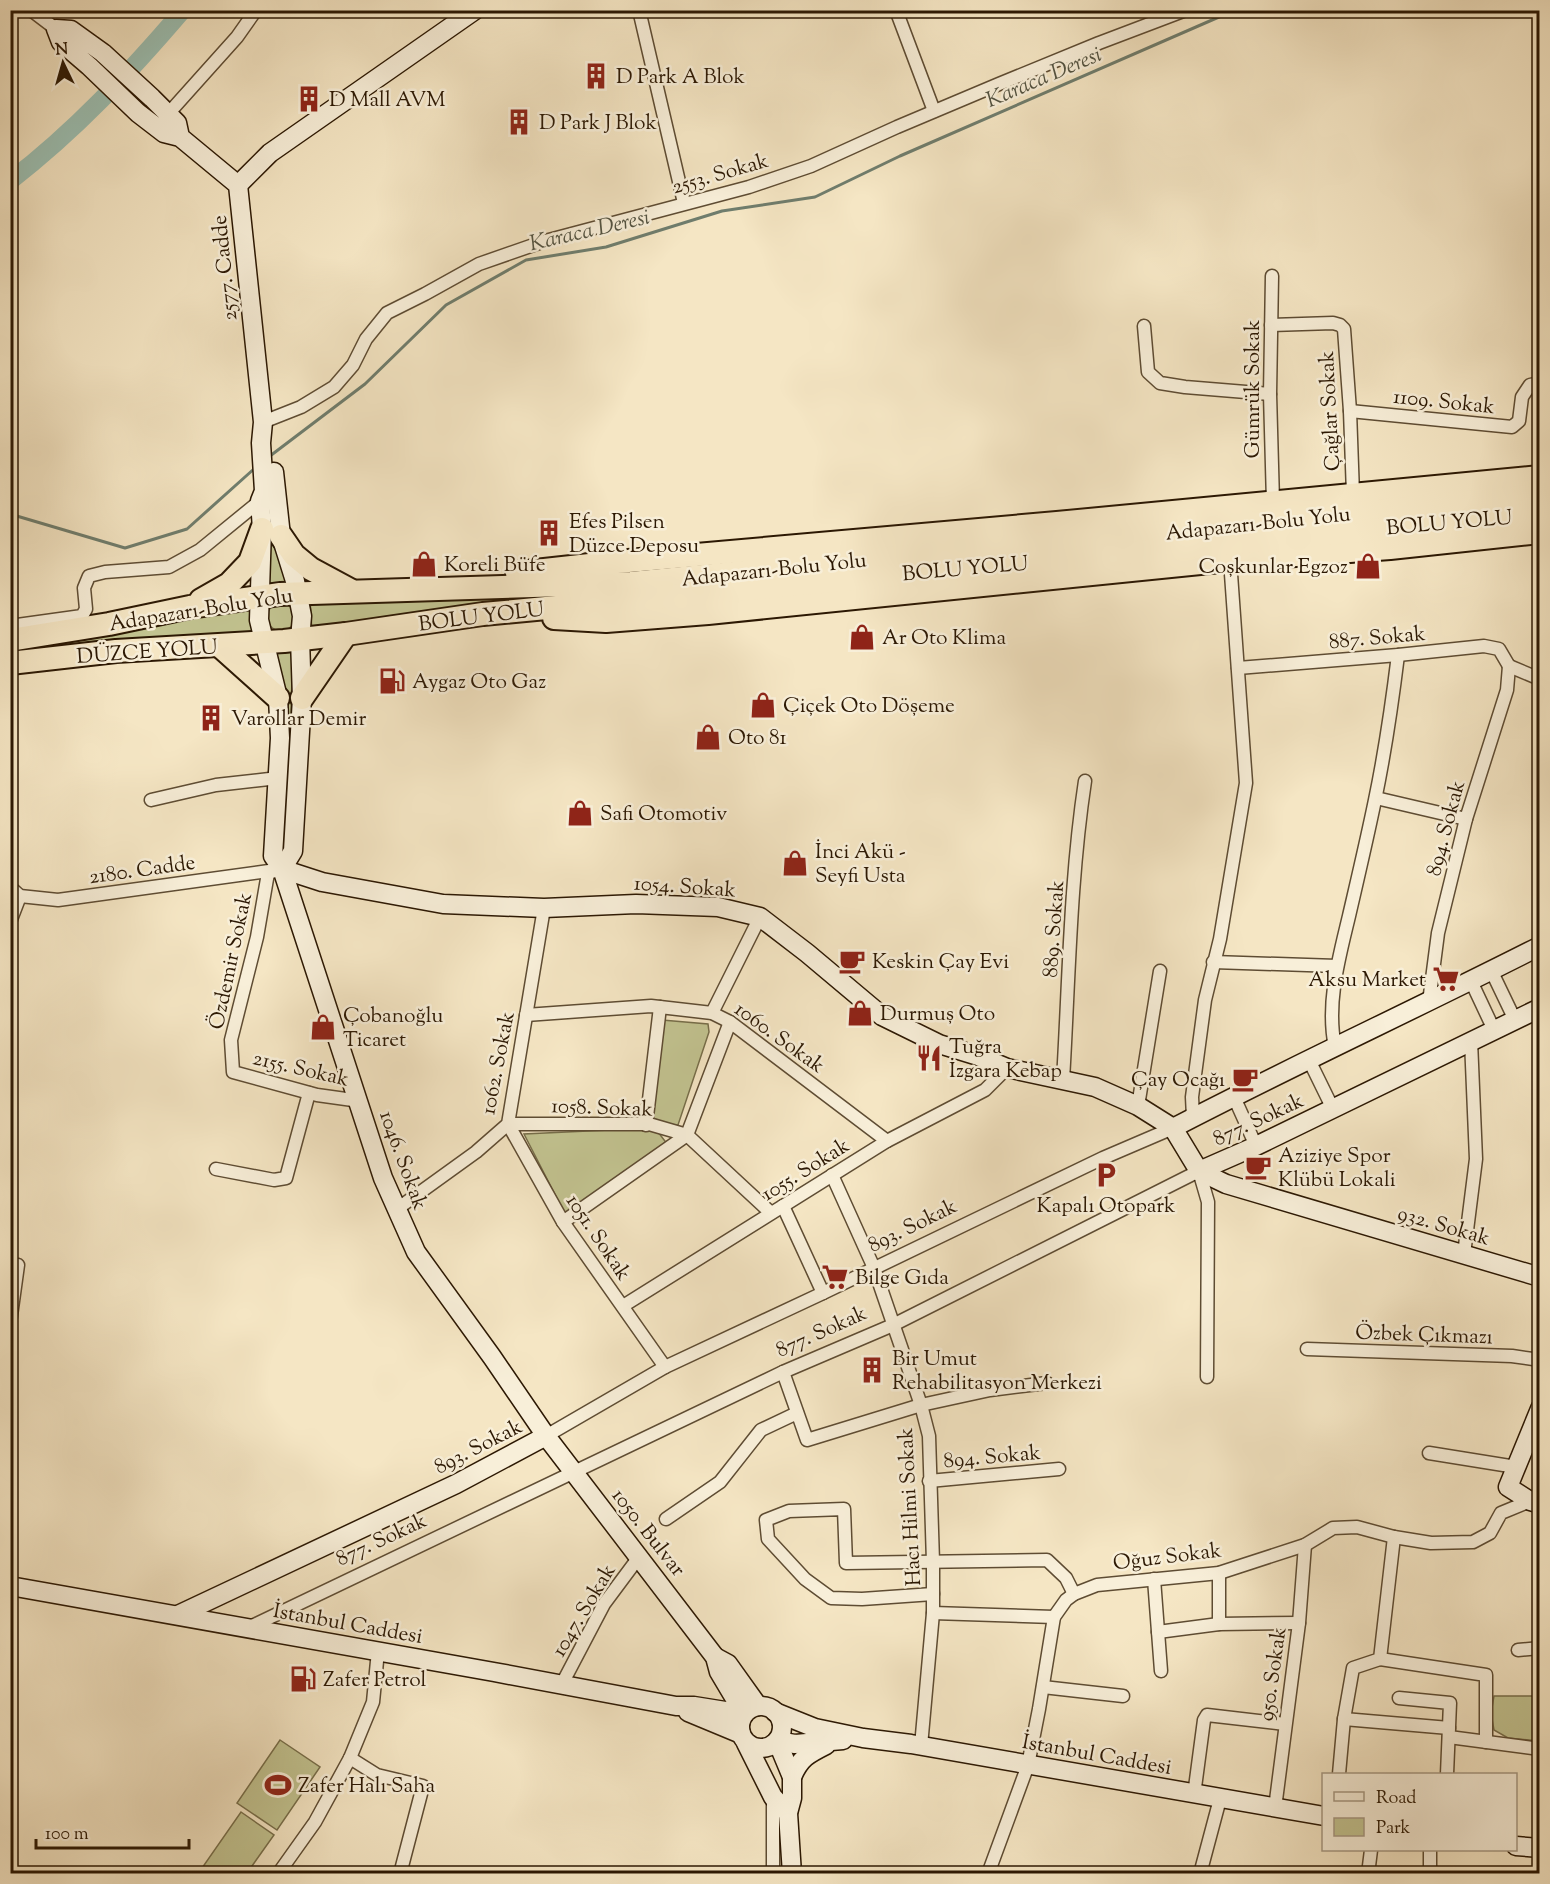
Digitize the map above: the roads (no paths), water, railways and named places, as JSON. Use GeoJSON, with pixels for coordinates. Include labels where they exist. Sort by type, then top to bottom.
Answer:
{"type":"FeatureCollection","features":[{"type":"Feature","properties":{"kind":"highway"},"geometry":{"type":"LineString","coordinates":[[416,589],[482,577],[617,562],[1539,477]]}},
{"type":"Feature","properties":{"kind":"highway","name":"Adapazarı-Bolu Yolu"},"geometry":{"type":"LineString","coordinates":[[10,640],[109,624],[190,607],[260,597],[352,591],[631,583],[1539,495]]}},
{"type":"Feature","properties":{"kind":"highway","name":"BOLU YOLU"},"geometry":{"type":"LineString","coordinates":[[283,641],[483,614],[1539,514]]}},
{"type":"Feature","properties":{"kind":"highway"},"geometry":{"type":"LineString","coordinates":[[190,607],[229,584],[250,562],[271,532],[311,569],[352,591]]}},
{"type":"Feature","properties":{"kind":"highway"},"geometry":{"type":"LineString","coordinates":[[483,614],[606,621],[1539,532]]}},
{"type":"Feature","properties":{"kind":"highway"},"geometry":{"type":"LineString","coordinates":[[302,698],[346,634]]}},
{"type":"Feature","properties":{"kind":"highway","name":"DÜZCE YOLU"},"geometry":{"type":"LineString","coordinates":[[10,663],[116,651],[283,641]]}},
{"type":"Feature","properties":{"kind":"highway"},"geometry":{"type":"LineString","coordinates":[[219,646],[278,698]]}},
{"type":"Feature","properties":{"kind":"street"},"geometry":{"type":"LineString","coordinates":[[30,10],[56,29],[71,30],[103,54],[177,123],[180,137],[164,133],[138,113],[61,42],[56,29]]}},
{"type":"Feature","properties":{"kind":"street"},"geometry":{"type":"LineString","coordinates":[[168,114],[237,37],[256,10]]}},
{"type":"Feature","properties":{"kind":"street"},"geometry":{"type":"LineString","coordinates":[[238,185],[270,153],[475,10]]}},
{"type":"Feature","properties":{"kind":"street"},"geometry":{"type":"LineString","coordinates":[[639,10],[684,203]]}},
{"type":"Feature","properties":{"kind":"street"},"geometry":{"type":"LineString","coordinates":[[896,10],[934,111]]}},
{"type":"Feature","properties":{"kind":"street","name":"2553. Sokak"},"geometry":{"type":"LineString","coordinates":[[264,433],[300,407],[334,387],[353,365],[366,339],[387,313],[479,264],[545,240],[749,187],[811,165],[934,111],[1186,10]]}},
{"type":"Feature","properties":{"kind":"street","name":"2577. Cadde"},"geometry":{"type":"LineString","coordinates":[[180,137],[238,185],[264,433],[266,491]]}},
{"type":"Feature","properties":{"kind":"street","name":"Gümrük Sokak"},"geometry":{"type":"LineString","coordinates":[[1272,276],[1270,394],[1273,502]]}},
{"type":"Feature","properties":{"kind":"street","name":"Çağlar Sokak"},"geometry":{"type":"LineString","coordinates":[[1271,325],[1333,322],[1342,327],[1345,332],[1353,494]]}},
{"type":"Feature","properties":{"kind":"street"},"geometry":{"type":"LineString","coordinates":[[1144,326],[1148,372],[1160,384],[1270,394]]}},
{"type":"Feature","properties":{"kind":"street","name":"1109. Sokak"},"geometry":{"type":"LineString","coordinates":[[1350,411],[1512,427],[1519,421],[1522,397],[1530,385],[1539,383]]}},
{"type":"Feature","properties":{"kind":"street"},"geometry":{"type":"LineString","coordinates":[[266,491],[271,532],[297,594],[302,616],[283,641]]}},
{"type":"Feature","properties":{"kind":"street"},"geometry":{"type":"LineString","coordinates":[[266,491],[271,532],[260,597],[259,620],[283,641],[302,698],[294,851],[282,869]]}},
{"type":"Feature","properties":{"kind":"street"},"geometry":{"type":"LineString","coordinates":[[10,626],[82,616],[86,609],[84,588],[89,576],[105,572],[169,567],[200,550],[266,491]]}},
{"type":"Feature","properties":{"kind":"street"},"geometry":{"type":"LineString","coordinates":[[1193,1117],[1192,1097],[1205,1000],[1220,939],[1246,783],[1230,560]]}},
{"type":"Feature","properties":{"kind":"street","name":"1046. Sokak"},"geometry":{"type":"LineString","coordinates":[[283,641],[278,698],[280,738],[273,856],[282,869],[360,1101],[383,1178],[416,1252],[546,1436]]}},
{"type":"Feature","properties":{"kind":"street","name":"887. Sokak"},"geometry":{"type":"LineString","coordinates":[[1238,668],[1398,656],[1484,646],[1499,650],[1509,666],[1539,679]]}},
{"type":"Feature","properties":{"kind":"street"},"geometry":{"type":"LineString","coordinates":[[1335,1047],[1333,1007],[1337,966],[1376,798],[1390,720],[1398,656]]}},
{"type":"Feature","properties":{"kind":"street","name":"894. Sokak"},"geometry":{"type":"LineString","coordinates":[[1429,1002],[1438,933],[1466,819],[1507,690],[1509,666]]}},
{"type":"Feature","properties":{"kind":"street"},"geometry":{"type":"LineString","coordinates":[[151,800],[216,785],[278,778]]}},
{"type":"Feature","properties":{"kind":"street","name":"889. Sokak"},"geometry":{"type":"LineString","coordinates":[[1063,1080],[1075,880],[1085,781]]}},
{"type":"Feature","properties":{"kind":"street"},"geometry":{"type":"LineString","coordinates":[[1376,798],[1466,819]]}},
{"type":"Feature","properties":{"kind":"street","name":"2180. Cadde"},"geometry":{"type":"LineString","coordinates":[[20,896],[58,900],[282,869]]}},
{"type":"Feature","properties":{"kind":"street","name":"1054. Sokak"},"geometry":{"type":"LineString","coordinates":[[282,869],[322,882],[443,904],[544,908],[636,904],[718,907],[760,917],[882,1016],[939,1044],[1007,1068],[1095,1087],[1138,1106],[1173,1128]]}},
{"type":"Feature","properties":{"kind":"street","name":"Özdemir Sokak"},"geometry":{"type":"LineString","coordinates":[[233,1072],[231,1040],[257,937],[268,873],[282,869]]}},
{"type":"Feature","properties":{"kind":"street"},"geometry":{"type":"LineString","coordinates":[[10,887],[20,896],[10,922]]}},
{"type":"Feature","properties":{"kind":"street","name":"1062. Sokak"},"geometry":{"type":"LineString","coordinates":[[397,1209],[476,1152],[508,1124],[544,908]]}},
{"type":"Feature","properties":{"kind":"street"},"geometry":{"type":"LineString","coordinates":[[712,1013],[760,917]]}},
{"type":"Feature","properties":{"kind":"street","name":"893. Sokak"},"geometry":{"type":"LineString","coordinates":[[178,1616],[456,1484],[546,1436],[665,1367],[1102,1158],[1173,1128],[1539,946]]}},
{"type":"Feature","properties":{"kind":"street"},"geometry":{"type":"LineString","coordinates":[[1214,962],[1337,966]]}},
{"type":"Feature","properties":{"kind":"street"},"geometry":{"type":"LineString","coordinates":[[1491,970],[1515,1020]]}},
{"type":"Feature","properties":{"kind":"street"},"geometry":{"type":"LineString","coordinates":[[1138,1106],[1160,971]]}},
{"type":"Feature","properties":{"kind":"street"},"geometry":{"type":"LineString","coordinates":[[1471,981],[1494,1030]]}},
{"type":"Feature","properties":{"kind":"street","name":"1060. Sokak"},"geometry":{"type":"LineString","coordinates":[[526,1015],[651,1006],[712,1013],[730,1022],[887,1141]]}},
{"type":"Feature","properties":{"kind":"street"},"geometry":{"type":"LineString","coordinates":[[646,1125],[660,1007]]}},
{"type":"Feature","properties":{"kind":"street","name":"877. Sokak"},"geometry":{"type":"LineString","coordinates":[[248,1628],[783,1372],[892,1325],[1198,1172],[1539,1008]]}},
{"type":"Feature","properties":{"kind":"street"},"geometry":{"type":"LineString","coordinates":[[563,1222],[687,1135],[730,1022]]}},
{"type":"Feature","properties":{"kind":"street"},"geometry":{"type":"LineString","coordinates":[[1464,1254],[1476,1159],[1471,1041]]}},
{"type":"Feature","properties":{"kind":"street"},"geometry":{"type":"LineString","coordinates":[[1309,1060],[1333,1109]]}},
{"type":"Feature","properties":{"kind":"street","name":"1055. Sokak"},"geometry":{"type":"LineString","coordinates":[[623,1306],[887,1141],[985,1090],[1007,1068]]}},
{"type":"Feature","properties":{"kind":"street","name":"2155. Sokak"},"geometry":{"type":"LineString","coordinates":[[233,1072],[309,1093],[360,1101]]}},
{"type":"Feature","properties":{"kind":"street"},"geometry":{"type":"LineString","coordinates":[[216,1168],[274,1180],[285,1178],[309,1093]]}},
{"type":"Feature","properties":{"kind":"street"},"geometry":{"type":"LineString","coordinates":[[1234,1097],[1256,1146]]}},
{"type":"Feature","properties":{"kind":"street","name":"1058. Sokak"},"geometry":{"type":"LineString","coordinates":[[508,1124],[646,1125],[687,1135],[771,1213]]}},
{"type":"Feature","properties":{"kind":"street","name":"1051. Sokak"},"geometry":{"type":"LineString","coordinates":[[508,1124],[563,1222],[665,1367]]}},
{"type":"Feature","properties":{"kind":"street"},"geometry":{"type":"LineString","coordinates":[[1173,1128],[1198,1172],[1208,1202],[1207,1377]]}},
{"type":"Feature","properties":{"kind":"street","name":"932. Sokak"},"geometry":{"type":"LineString","coordinates":[[1198,1172],[1226,1184],[1539,1276]]}},
{"type":"Feature","properties":{"kind":"street","name":"Hacı Hilmi Sokak"},"geometry":{"type":"LineString","coordinates":[[832,1175],[874,1268],[929,1436],[933,1612],[921,1746]]}},
{"type":"Feature","properties":{"kind":"street"},"geometry":{"type":"LineString","coordinates":[[783,1206],[823,1293]]}},
{"type":"Feature","properties":{"kind":"street"},"geometry":{"type":"LineString","coordinates":[[10,1323],[18,1265]]}},
{"type":"Feature","properties":{"kind":"street","name":"Özbek Çıkmazı"},"geometry":{"type":"LineString","coordinates":[[1307,1349],[1512,1356],[1539,1360]]}},
{"type":"Feature","properties":{"kind":"street"},"geometry":{"type":"LineString","coordinates":[[783,1372],[807,1440],[921,1406],[990,1390],[1047,1383]]}},
{"type":"Feature","properties":{"kind":"street"},"geometry":{"type":"LineString","coordinates":[[1501,1513],[1508,1487],[1539,1409]]}},
{"type":"Feature","properties":{"kind":"street"},"geometry":{"type":"LineString","coordinates":[[666,1519],[720,1482],[761,1430],[797,1413]]}},
{"type":"Feature","properties":{"kind":"street","name":"1050. Bulvar"},"geometry":{"type":"LineString","coordinates":[[546,1436],[715,1657],[719,1672],[759,1710]]}},
{"type":"Feature","properties":{"kind":"street"},"geometry":{"type":"LineString","coordinates":[[1429,1453],[1516,1467]]}},
{"type":"Feature","properties":{"kind":"street","name":"894. Sokak"},"geometry":{"type":"LineString","coordinates":[[929,1481],[1059,1469]]}},
{"type":"Feature","properties":{"kind":"street"},"geometry":{"type":"LineString","coordinates":[[1508,1487],[1535,1502]]}},
{"type":"Feature","properties":{"kind":"street"},"geometry":{"type":"LineString","coordinates":[[1501,1513],[1535,1502]]}},
{"type":"Feature","properties":{"kind":"street"},"geometry":{"type":"LineString","coordinates":[[933,1594],[862,1599],[831,1598],[804,1580],[768,1539],[766,1520],[789,1511],[844,1509],[846,1563],[1047,1560],[1066,1578],[1074,1594],[1066,1600],[1054,1617],[1028,1765],[988,1874]]}},
{"type":"Feature","properties":{"kind":"street","name":"Oğuz Sokak"},"geometry":{"type":"LineString","coordinates":[[1074,1594],[1097,1585],[1219,1573],[1305,1545],[1333,1528],[1357,1527],[1394,1537],[1431,1543],[1473,1542],[1490,1533],[1501,1513]]}},
{"type":"Feature","properties":{"kind":"street"},"geometry":{"type":"LineString","coordinates":[[1380,1659],[1394,1537]]}},
{"type":"Feature","properties":{"kind":"street","name":"950. Sokak"},"geometry":{"type":"LineString","coordinates":[[1275,1808],[1299,1623],[1305,1545]]}},
{"type":"Feature","properties":{"kind":"street","name":"1047. Sokak"},"geometry":{"type":"LineString","coordinates":[[562,1684],[604,1604],[639,1557]]}},
{"type":"Feature","properties":{"kind":"street"},"geometry":{"type":"LineString","coordinates":[[1219,1573],[1219,1624]]}},
{"type":"Feature","properties":{"kind":"street"},"geometry":{"type":"LineString","coordinates":[[1154,1579],[1161,1671]]}},
{"type":"Feature","properties":{"kind":"street","name":"İstanbul Caddesi"},"geometry":{"type":"LineString","coordinates":[[10,1586],[676,1706],[759,1710],[815,1728],[863,1738],[921,1746],[1322,1816]]}},
{"type":"Feature","properties":{"kind":"street"},"geometry":{"type":"LineString","coordinates":[[933,1612],[1054,1617]]}},
{"type":"Feature","properties":{"kind":"street"},"geometry":{"type":"LineString","coordinates":[[1158,1632],[1219,1624],[1299,1623]]}},
{"type":"Feature","properties":{"kind":"street"},"geometry":{"type":"LineString","coordinates":[[1518,1650],[1539,1648]]}},
{"type":"Feature","properties":{"kind":"street"},"geometry":{"type":"LineString","coordinates":[[278,1874],[315,1822],[350,1758],[374,1702],[378,1651]]}},
{"type":"Feature","properties":{"kind":"street"},"geometry":{"type":"LineString","coordinates":[[1339,1773],[1344,1719],[1353,1668],[1380,1659],[1486,1675],[1486,1742]]}},
{"type":"Feature","properties":{"kind":"street"},"geometry":{"type":"LineString","coordinates":[[1043,1687],[1123,1696]]}},
{"type":"Feature","properties":{"kind":"street"},"geometry":{"type":"LineString","coordinates":[[1399,1698],[1450,1703],[1447,1773]]}},
{"type":"Feature","properties":{"kind":"street","name":"İstanbul Caddesi"},"geometry":{"type":"LineString","coordinates":[[676,1706],[743,1739]]}},
{"type":"Feature","properties":{"kind":"street"},"geometry":{"type":"LineString","coordinates":[[743,1739],[752,1747],[772,1746],[777,1741],[782,1727],[781,1720],[759,1710],[739,1724],[743,1739],[772,1797],[788,1814]]}},
{"type":"Feature","properties":{"kind":"street"},"geometry":{"type":"LineString","coordinates":[[1194,1795],[1203,1719],[1207,1716],[1285,1724]]}},
{"type":"Feature","properties":{"kind":"street"},"geometry":{"type":"LineString","coordinates":[[1344,1719],[1449,1733],[1486,1742],[1539,1749]]}},
{"type":"Feature","properties":{"kind":"street","name":"İstanbul Caddesi"},"geometry":{"type":"LineString","coordinates":[[777,1741],[795,1744],[863,1738]]}},
{"type":"Feature","properties":{"kind":"street"},"geometry":{"type":"LineString","coordinates":[[777,1741],[792,1777],[792,1798],[788,1814],[792,1874]]}},
{"type":"Feature","properties":{"kind":"street"},"geometry":{"type":"LineString","coordinates":[[792,1777],[798,1763],[809,1754],[836,1741]]}},
{"type":"Feature","properties":{"kind":"street"},"geometry":{"type":"LineString","coordinates":[[350,1758],[377,1775],[423,1786],[400,1874]]}},
{"type":"Feature","properties":{"kind":"street"},"geometry":{"type":"LineString","coordinates":[[772,1797],[773,1874]]}},
{"type":"Feature","properties":{"kind":"street"},"geometry":{"type":"LineString","coordinates":[[1200,1874],[1220,1799]]}},
{"type":"Feature","properties":{"kind":"street"},"geometry":{"type":"LineString","coordinates":[[1517,1846],[1539,1848]]}},
{"type":"Feature","properties":{"kind":"street"},"geometry":{"type":"LineString","coordinates":[[1368,1874],[1371,1851]]}},
{"type":"Feature","properties":{"kind":"street"},"geometry":{"type":"LineString","coordinates":[[1430,1851],[1430,1874]]}},
{"type":"Feature","properties":{"kind":"waterway"},"geometry":{"type":"LineString","coordinates":[[10,181],[57,142],[101,100],[183,10]]}},
{"type":"Feature","properties":{"kind":"waterway","name":"Karaca Deresi"},"geometry":{"type":"LineString","coordinates":[[270,456],[365,384],[446,305],[526,260],[606,247],[722,211],[815,197],[900,156],[1235,10]]}},
{"type":"Feature","properties":{"kind":"waterway","name":"Karaca Deresi"},"geometry":{"type":"LineString","coordinates":[[10,514],[125,548],[187,529],[255,468]]}},
{"type":"Feature","properties":{"kind":"place","name":"D Park A Blok"},"geometry":{"type":"Point","coordinates":[596,76]}},
{"type":"Feature","properties":{"kind":"place","name":"D Mall AVM"},"geometry":{"type":"Point","coordinates":[309,99]}},
{"type":"Feature","properties":{"kind":"place","name":"D Park J Blok"},"geometry":{"type":"Point","coordinates":[519,122]}},
{"type":"Feature","properties":{"kind":"place","name":"Efes Pilsen Düzce Deposu"},"geometry":{"type":"Point","coordinates":[549,533]}},
{"type":"Feature","properties":{"kind":"place","name":"Koreli Büfe"},"geometry":{"type":"Point","coordinates":[424,564]}},
{"type":"Feature","properties":{"kind":"place","name":"Coşkunlar Egzoz"},"geometry":{"type":"Point","coordinates":[1368,566]}},
{"type":"Feature","properties":{"kind":"place","name":"Ar Oto Klima"},"geometry":{"type":"Point","coordinates":[862,637]}},
{"type":"Feature","properties":{"kind":"place","name":"Aygaz Oto Gaz"},"geometry":{"type":"Point","coordinates":[392,681]}},
{"type":"Feature","properties":{"kind":"place","name":"Çiçek Oto Döşeme"},"geometry":{"type":"Point","coordinates":[763,705]}},
{"type":"Feature","properties":{"kind":"place","name":"Varollar Demir"},"geometry":{"type":"Point","coordinates":[211,718]}},
{"type":"Feature","properties":{"kind":"place","name":"Oto 81"},"geometry":{"type":"Point","coordinates":[708,737]}},
{"type":"Feature","properties":{"kind":"place","name":"Safi Otomotiv"},"geometry":{"type":"Point","coordinates":[580,813]}},
{"type":"Feature","properties":{"kind":"place","name":"İnci Akü - Seyfi Usta"},"geometry":{"type":"Point","coordinates":[795,863]}},
{"type":"Feature","properties":{"kind":"place","name":"Keskin Çay Evi"},"geometry":{"type":"Point","coordinates":[852,961]}},
{"type":"Feature","properties":{"kind":"place","name":"Aksu Market"},"geometry":{"type":"Point","coordinates":[1446,979]}},
{"type":"Feature","properties":{"kind":"place","name":"Durmuş Oto"},"geometry":{"type":"Point","coordinates":[860,1013]}},
{"type":"Feature","properties":{"kind":"place","name":"Çobanoğlu Ticaret"},"geometry":{"type":"Point","coordinates":[323,1027]}},
{"type":"Feature","properties":{"kind":"place","name":"Tuğra İzgara Kebap"},"geometry":{"type":"Point","coordinates":[929,1058]}},
{"type":"Feature","properties":{"kind":"place","name":"Çay Ocağı"},"geometry":{"type":"Point","coordinates":[1245,1079]}},
{"type":"Feature","properties":{"kind":"place","name":"Aziziye Spor Klübü Lokali"},"geometry":{"type":"Point","coordinates":[1258,1167]}},
{"type":"Feature","properties":{"kind":"place","name":"Kapalı Otopark"},"geometry":{"type":"Point","coordinates":[1106,1175]}},
{"type":"Feature","properties":{"kind":"place","name":"Bilge Gıda"},"geometry":{"type":"Point","coordinates":[835,1277]}},
{"type":"Feature","properties":{"kind":"place","name":"Bir Umut Rehabilitasyon Merkezi"},"geometry":{"type":"Point","coordinates":[872,1370]}},
{"type":"Feature","properties":{"kind":"place","name":"Zafer Petrol"},"geometry":{"type":"Point","coordinates":[303,1679]}},
{"type":"Feature","properties":{"kind":"place","name":"Zafer Halı Saha"},"geometry":{"type":"Point","coordinates":[278,1785]}}]}
